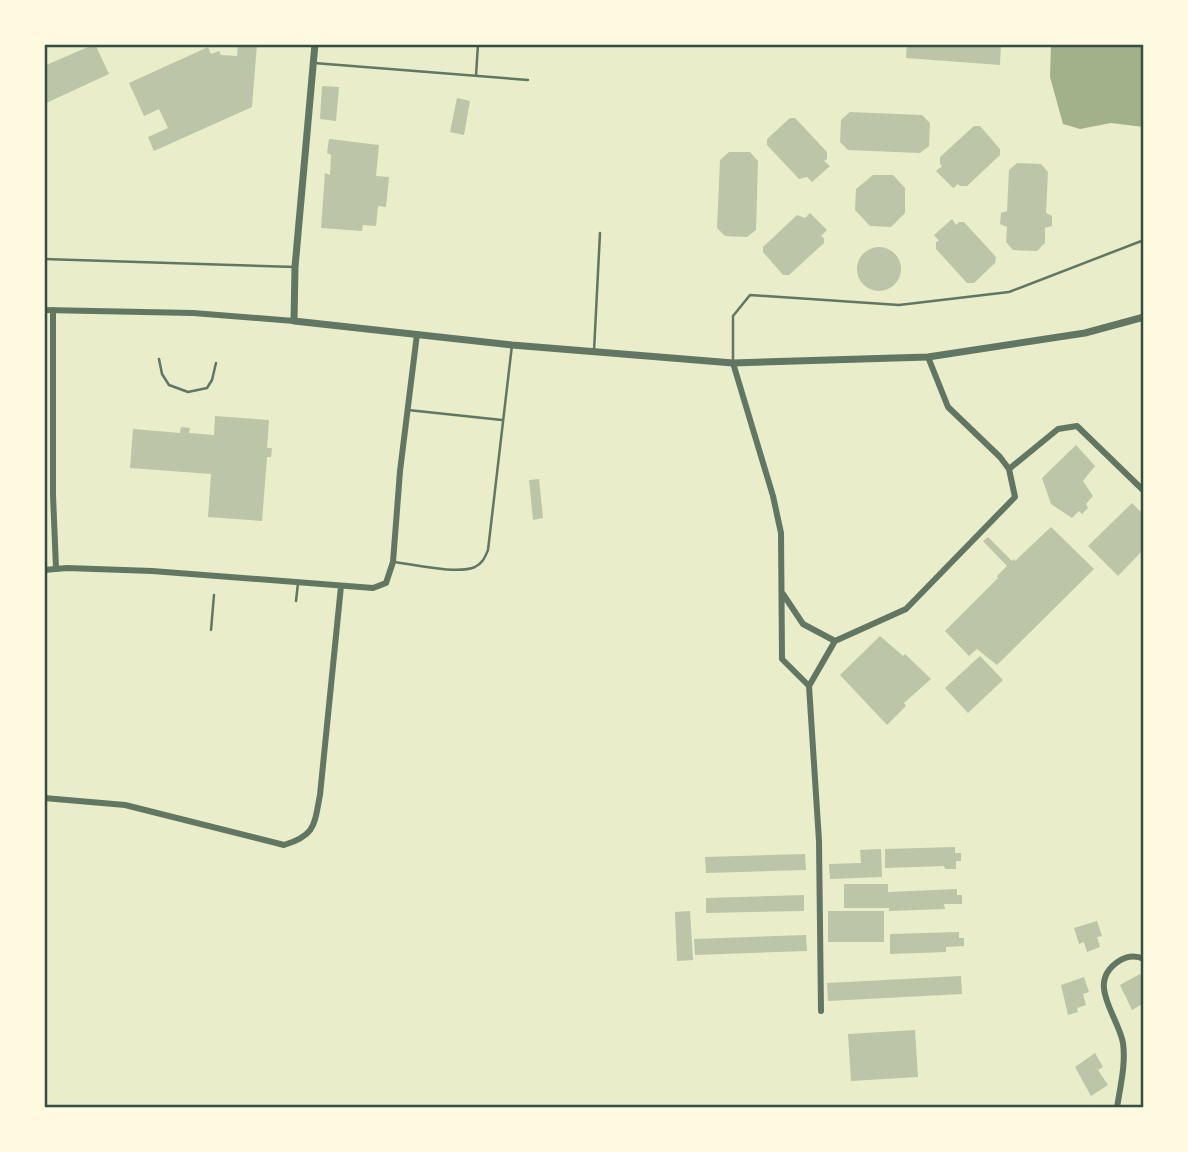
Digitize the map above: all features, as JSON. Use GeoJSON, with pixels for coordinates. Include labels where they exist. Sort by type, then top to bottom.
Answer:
{"type":"FeatureCollection","features":[{"type":"Feature","properties":{"kind":"street"},"geometry":{"type":"LineString","coordinates":[[294,321],[295,267],[315,44]]}},
{"type":"Feature","properties":{"kind":"street"},"geometry":{"type":"LineString","coordinates":[[44,310],[193,313],[294,321],[512,345],[733,363],[928,357],[1085,333],[1144,317]]}},
{"type":"Feature","properties":{"kind":"street"},"geometry":{"type":"LineString","coordinates":[[53,310],[53,495],[56,568]]}},
{"type":"Feature","properties":{"kind":"street"},"geometry":{"type":"LineString","coordinates":[[44,570],[56,568],[299,581],[373,588],[386,583],[393,562],[400,471],[417,334]]}},
{"type":"Feature","properties":{"kind":"street"},"geometry":{"type":"LineString","coordinates":[[821,1011],[818,841],[809,686],[835,641],[906,609],[1016,496],[1009,469],[1000,457],[948,407],[928,357]]}},
{"type":"Feature","properties":{"kind":"street"},"geometry":{"type":"LineString","coordinates":[[733,363],[781,533],[782,659],[809,686]]}},
{"type":"Feature","properties":{"kind":"street"},"geometry":{"type":"LineString","coordinates":[[1009,469],[1058,429],[1077,426],[1144,491]]}},
{"type":"Feature","properties":{"kind":"street"},"geometry":{"type":"LineString","coordinates":[[44,446],[54,445]]}},
{"type":"Feature","properties":{"kind":"street"},"geometry":{"type":"LineString","coordinates":[[44,799],[125,805],[284,845],[302,839],[314,824],[320,795],[341,586]]}},
{"type":"Feature","properties":{"kind":"street"},"geometry":{"type":"LineString","coordinates":[[782,593],[803,624],[835,641]]}},
{"type":"Feature","properties":{"kind":"street"},"geometry":{"type":"LineString","coordinates":[[1117,1108],[1123,1065],[1122,1042],[1103,979],[1106,971],[1123,958],[1137,956],[1144,959]]}},
{"type":"Feature","properties":{"kind":"lane"},"geometry":{"type":"LineString","coordinates":[[476,76],[478,44]]}},
{"type":"Feature","properties":{"kind":"lane"},"geometry":{"type":"LineString","coordinates":[[313,62],[528,79]]}},
{"type":"Feature","properties":{"kind":"lane"},"geometry":{"type":"LineString","coordinates":[[594,351],[600,233]]}},
{"type":"Feature","properties":{"kind":"lane"},"geometry":{"type":"LineString","coordinates":[[733,363],[733,316],[750,295],[898,305],[993,295],[1009,292],[1144,240]]}},
{"type":"Feature","properties":{"kind":"lane"},"geometry":{"type":"LineString","coordinates":[[44,259],[295,267]]}},
{"type":"Feature","properties":{"kind":"lane"},"geometry":{"type":"LineString","coordinates":[[393,562],[470,569],[478,566],[484,559],[488,550],[512,345]]}},
{"type":"Feature","properties":{"kind":"lane"},"geometry":{"type":"LineString","coordinates":[[159,359],[162,374],[169,385],[188,392],[206,388],[212,380],[216,363]]}},
{"type":"Feature","properties":{"kind":"lane"},"geometry":{"type":"LineString","coordinates":[[408,410],[503,420]]}},
{"type":"Feature","properties":{"kind":"lane"},"geometry":{"type":"LineString","coordinates":[[296,601],[299,581]]}},
{"type":"Feature","properties":{"kind":"lane"},"geometry":{"type":"LineString","coordinates":[[211,631],[214,596]]}},
{"type":"Feature","properties":{"kind":"shaded area"},"geometry":{"type":"Polygon","coordinates":[[[1051,44],[1144,44],[1144,127],[1111,123],[1080,129],[1063,124],[1050,77],[1051,44]]]}},
{"type":"Feature","properties":{"kind":"building"},"geometry":{"type":"Polygon","coordinates":[[[95,44],[109,74],[44,104],[44,66],[95,44]]]}},
{"type":"Feature","properties":{"kind":"building"},"geometry":{"type":"Polygon","coordinates":[[[238,44],[257,44],[252,107],[154,151],[148,137],[168,128],[159,109],[144,116],[129,83],[208,47],[211,54],[219,51],[221,55],[237,56],[238,44]]]}},
{"type":"Feature","properties":{"kind":"building"},"geometry":{"type":"Polygon","coordinates":[[[907,44],[1001,44],[1000,65],[906,58],[907,44]]]}},
{"type":"Feature","properties":{"kind":"building"},"geometry":{"type":"Polygon","coordinates":[[[322,86],[339,87],[336,121],[320,119],[322,86]]]}},
{"type":"Feature","properties":{"kind":"building"},"geometry":{"type":"Polygon","coordinates":[[[457,98],[470,101],[464,135],[450,132],[457,98]]]}},
{"type":"Feature","properties":{"kind":"building"},"geometry":{"type":"Polygon","coordinates":[[[850,112],[922,115],[930,123],[929,146],[920,153],[848,150],[840,142],[841,120],[850,112]]]}},
{"type":"Feature","properties":{"kind":"building"},"geometry":{"type":"Polygon","coordinates":[[[790,118],[795,118],[827,152],[827,159],[824,161],[830,166],[812,182],[807,177],[799,179],[767,145],[767,139],[790,118]]]}},
{"type":"Feature","properties":{"kind":"building"},"geometry":{"type":"Polygon","coordinates":[[[974,126],[980,126],[1000,149],[1000,155],[967,186],[958,184],[953,188],[936,171],[942,166],[940,157],[974,126]]]}},
{"type":"Feature","properties":{"kind":"building"},"geometry":{"type":"Polygon","coordinates":[[[329,139],[379,145],[376,176],[389,177],[386,207],[378,206],[376,226],[363,225],[362,231],[321,228],[325,173],[330,175],[331,155],[327,153],[329,139]]]}},
{"type":"Feature","properties":{"kind":"building"},"geometry":{"type":"Polygon","coordinates":[[[729,152],[750,152],[758,161],[756,230],[747,237],[725,236],[717,228],[720,160],[729,152]]]}},
{"type":"Feature","properties":{"kind":"building"},"geometry":{"type":"Polygon","coordinates":[[[1017,163],[1041,164],[1048,172],[1046,213],[1052,216],[1052,226],[1045,228],[1045,243],[1037,251],[1013,250],[1006,242],[1007,227],[1000,224],[1001,213],[1007,211],[1009,170],[1017,163]]]}},
{"type":"Feature","properties":{"kind":"building"},"geometry":{"type":"Polygon","coordinates":[[[873,175],[893,175],[905,188],[905,213],[891,227],[870,226],[855,210],[856,189],[873,175]]]}},
{"type":"Feature","properties":{"kind":"building"},"geometry":{"type":"Polygon","coordinates":[[[810,213],[827,230],[821,236],[824,243],[789,275],[783,275],[763,252],[763,247],[797,215],[805,218],[810,213]]]}},
{"type":"Feature","properties":{"kind":"building"},"geometry":{"type":"Polygon","coordinates":[[[952,219],[956,225],[964,222],[996,257],[995,263],[974,283],[967,283],[936,249],[936,242],[939,241],[934,235],[952,219]]]}},
{"type":"Feature","properties":{"kind":"building"},"geometry":{"type":"Polygon","coordinates":[[[879,247],[895,253],[901,269],[895,285],[879,291],[863,285],[857,269],[863,253],[879,247]]]}},
{"type":"Feature","properties":{"kind":"building"},"geometry":{"type":"Polygon","coordinates":[[[215,416],[269,420],[267,448],[272,448],[271,457],[267,457],[262,521],[208,517],[211,474],[130,468],[133,429],[180,433],[181,427],[190,428],[189,433],[214,435],[215,416]]]}},
{"type":"Feature","properties":{"kind":"building"},"geometry":{"type":"Polygon","coordinates":[[[1076,445],[1095,466],[1083,481],[1093,496],[1086,504],[1088,508],[1082,514],[1079,511],[1072,518],[1051,504],[1042,478],[1076,445]]]}},
{"type":"Feature","properties":{"kind":"building"},"geometry":{"type":"Polygon","coordinates":[[[539,479],[543,518],[533,520],[529,480],[539,479]]]}},
{"type":"Feature","properties":{"kind":"building"},"geometry":{"type":"Polygon","coordinates":[[[1132,503],[1144,515],[1144,549],[1118,576],[1088,546],[1132,503]]]}},
{"type":"Feature","properties":{"kind":"building"},"geometry":{"type":"Polygon","coordinates":[[[1051,527],[1094,569],[997,665],[977,649],[969,656],[945,631],[1007,566],[983,541],[988,537],[1015,561],[1051,527]]]}},
{"type":"Feature","properties":{"kind":"building"},"geometry":{"type":"Polygon","coordinates":[[[880,636],[903,656],[905,654],[931,679],[904,703],[906,706],[887,725],[840,675],[880,636]]]}},
{"type":"Feature","properties":{"kind":"building"},"geometry":{"type":"Polygon","coordinates":[[[980,656],[1003,680],[968,713],[945,688],[980,656]]]}},
{"type":"Feature","properties":{"kind":"building"},"geometry":{"type":"Polygon","coordinates":[[[955,847],[955,853],[961,853],[961,861],[956,861],[956,869],[945,869],[944,866],[885,868],[885,849],[955,847]]]}},
{"type":"Feature","properties":{"kind":"building"},"geometry":{"type":"Polygon","coordinates":[[[881,849],[882,877],[830,879],[829,864],[861,863],[860,850],[881,849]]]}},
{"type":"Feature","properties":{"kind":"building"},"geometry":{"type":"Polygon","coordinates":[[[805,854],[806,870],[706,873],[705,857],[805,854]]]}},
{"type":"Feature","properties":{"kind":"building"},"geometry":{"type":"Polygon","coordinates":[[[844,884],[888,884],[888,892],[957,889],[957,895],[962,895],[962,904],[944,904],[945,909],[889,911],[889,908],[844,908],[844,884]]]}},
{"type":"Feature","properties":{"kind":"building"},"geometry":{"type":"Polygon","coordinates":[[[804,895],[804,911],[706,913],[706,898],[804,895]]]}},
{"type":"Feature","properties":{"kind":"building"},"geometry":{"type":"Polygon","coordinates":[[[690,911],[693,960],[677,961],[675,912],[690,911]]]}},
{"type":"Feature","properties":{"kind":"building"},"geometry":{"type":"Polygon","coordinates":[[[828,911],[884,911],[884,942],[828,942],[828,911]]]}},
{"type":"Feature","properties":{"kind":"building"},"geometry":{"type":"Polygon","coordinates":[[[1097,921],[1102,936],[1097,937],[1100,947],[1087,952],[1084,942],[1079,944],[1074,928],[1097,921]]]}},
{"type":"Feature","properties":{"kind":"building"},"geometry":{"type":"Polygon","coordinates":[[[959,932],[959,938],[964,938],[964,946],[946,947],[946,952],[890,954],[890,934],[959,932]]]}},
{"type":"Feature","properties":{"kind":"building"},"geometry":{"type":"Polygon","coordinates":[[[806,935],[807,951],[695,955],[694,939],[806,935]]]}},
{"type":"Feature","properties":{"kind":"building"},"geometry":{"type":"Polygon","coordinates":[[[1140,974],[1144,982],[1144,1003],[1132,1010],[1120,985],[1140,974]]]}},
{"type":"Feature","properties":{"kind":"building"},"geometry":{"type":"Polygon","coordinates":[[[961,976],[962,994],[828,1001],[827,983],[961,976]]]}},
{"type":"Feature","properties":{"kind":"building"},"geometry":{"type":"Polygon","coordinates":[[[1084,977],[1089,992],[1083,994],[1086,1005],[1077,1008],[1078,1012],[1068,1015],[1061,985],[1084,977]]]}},
{"type":"Feature","properties":{"kind":"building"},"geometry":{"type":"Polygon","coordinates":[[[915,1030],[918,1077],[851,1081],[848,1034],[915,1030]]]}},
{"type":"Feature","properties":{"kind":"building"},"geometry":{"type":"Polygon","coordinates":[[[1095,1053],[1103,1067],[1098,1070],[1108,1085],[1091,1096],[1075,1067],[1095,1053]]]}}]}
